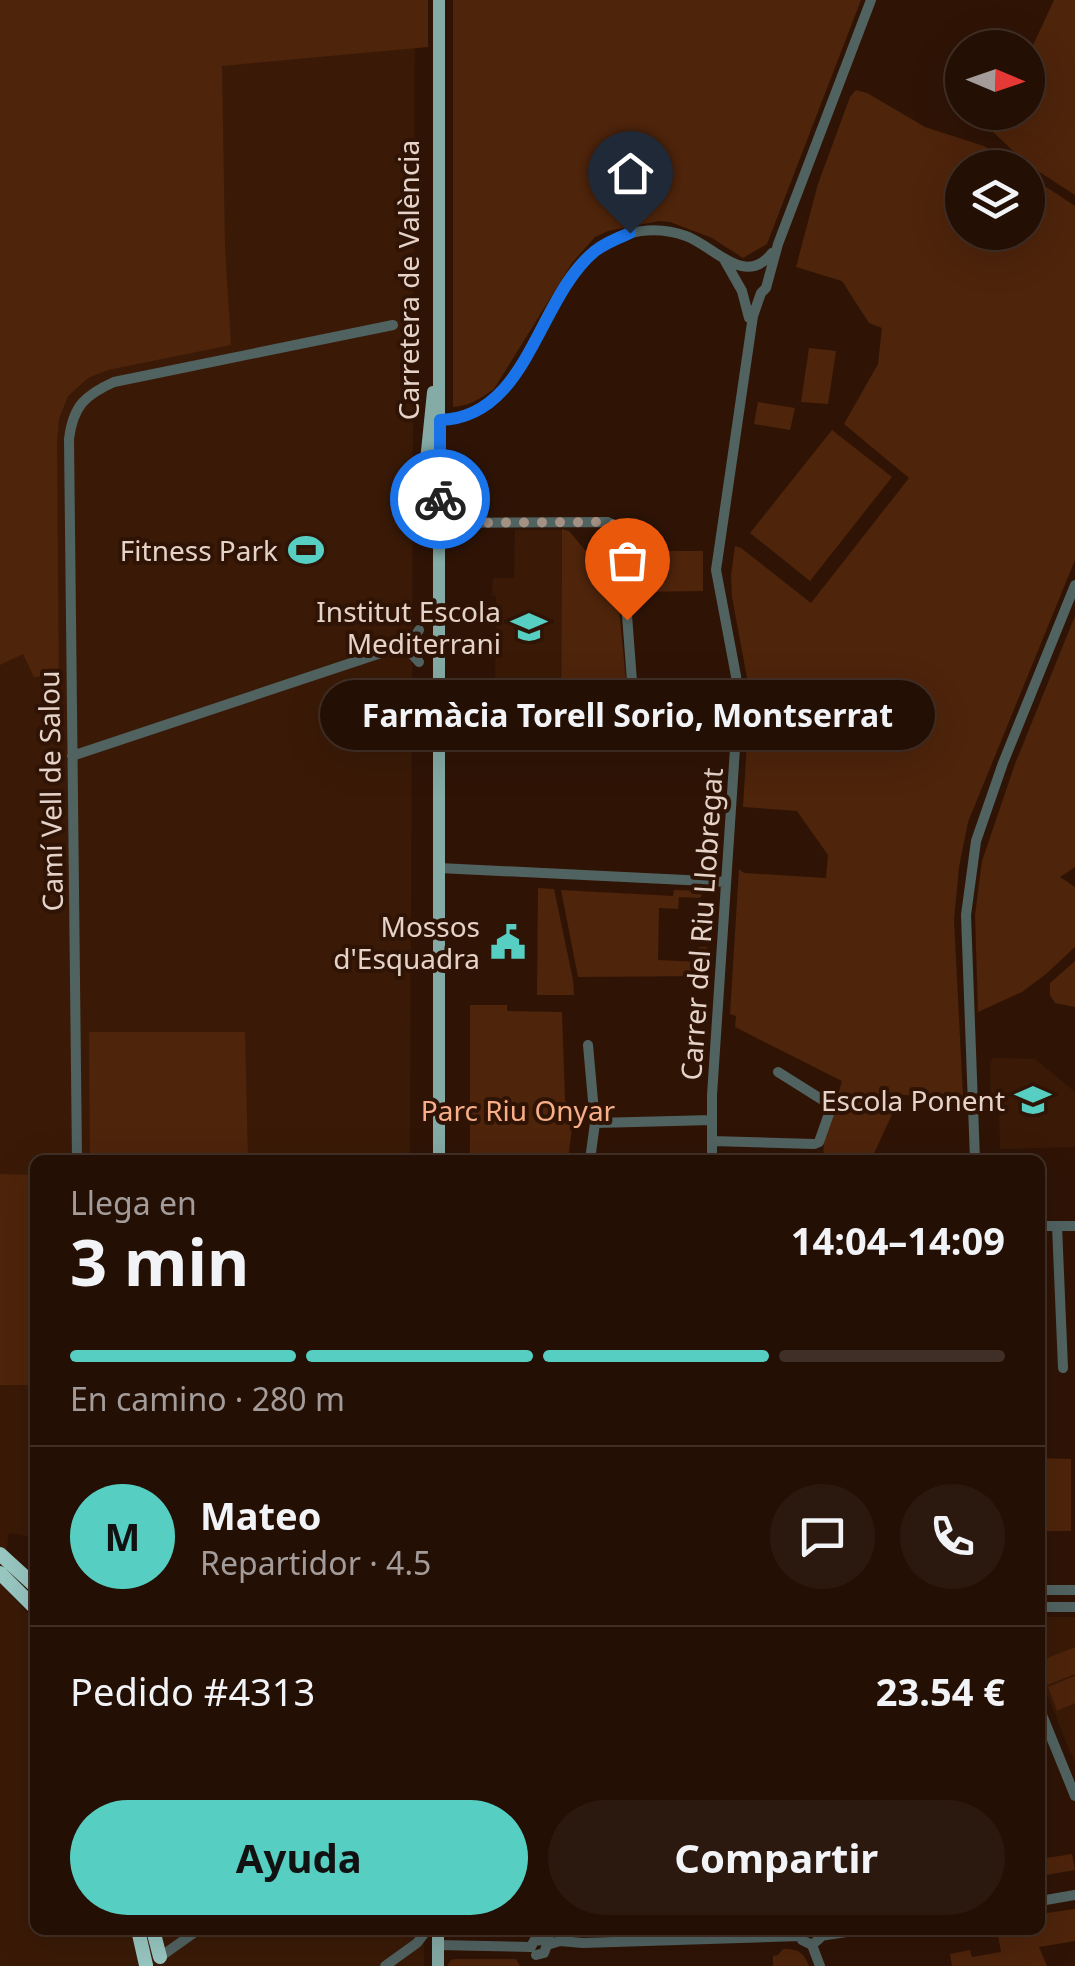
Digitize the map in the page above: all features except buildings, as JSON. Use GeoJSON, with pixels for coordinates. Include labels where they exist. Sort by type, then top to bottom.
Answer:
{"type":"FeatureCollection","features":[{"type":"Feature","properties":{"kind":"highway"},"geometry":{"type":"LineString","coordinates":[[4,1563],[30,1574]]}},
{"type":"Feature","properties":{"kind":"highway"},"geometry":{"type":"LineString","coordinates":[[4,1563],[30,1582]]}},
{"type":"Feature","properties":{"kind":"highway"},"geometry":{"type":"LineString","coordinates":[[4,1563],[30,1601]]}},
{"type":"Feature","properties":{"kind":"highway"},"geometry":{"type":"LineString","coordinates":[[140,1935],[152,1964]]}},
{"type":"Feature","properties":{"kind":"highway"},"geometry":{"type":"LineString","coordinates":[[152,1964],[153,1935]]}},
{"type":"Feature","properties":{"kind":"main road","name":"Carretera de València"},"geometry":{"type":"LineString","coordinates":[[435,0],[440,352],[436,1155]]}},
{"type":"Feature","properties":{"kind":"main road","name":"Carretera de València"},"geometry":{"type":"LineString","coordinates":[[435,0],[436,1155]]}},
{"type":"Feature","properties":{"kind":"main road"},"geometry":{"type":"LineString","coordinates":[[420,520],[433,390]]}},
{"type":"Feature","properties":{"kind":"main road"},"geometry":{"type":"LineString","coordinates":[[432,1935],[434,1966]]}},
{"type":"Feature","properties":{"kind":"main road"},"geometry":{"type":"LineString","coordinates":[[434,1935],[438,1945],[434,1966]]}},
{"type":"Feature","properties":{"kind":"street"},"geometry":{"type":"LineString","coordinates":[[778,244],[770,257],[739,276],[740,287],[749,295],[766,288],[778,244],[871,0]]}},
{"type":"Feature","properties":{"kind":"street","name":"Carrer del Riu Llobregat"},"geometry":{"type":"LineString","coordinates":[[440,420],[474,414],[497,398],[568,283],[597,249],[630,233],[659,230],[686,236],[724,260],[752,267]]}},
{"type":"Feature","properties":{"kind":"street","name":"Carrer del Riu Llobregat"},"geometry":{"type":"LineString","coordinates":[[724,260],[740,287],[749,316],[750,336]]}},
{"type":"Feature","properties":{"kind":"street"},"geometry":{"type":"LineString","coordinates":[[752,267],[763,270],[767,280]]}},
{"type":"Feature","properties":{"kind":"street","name":"Carrer del Riu Llobregat"},"geometry":{"type":"LineString","coordinates":[[712,1155],[736,739],[736,676],[716,570],[753,316],[761,293]]}},
{"type":"Feature","properties":{"kind":"street","name":"Camí Vell de Salou"},"geometry":{"type":"LineString","coordinates":[[78,1155],[71,422],[84,400],[114,382],[393,325]]}},
{"type":"Feature","properties":{"kind":"street"},"geometry":{"type":"LineString","coordinates":[[440,523],[614,524],[622,549],[635,721],[646,731],[736,739]]}},
{"type":"Feature","properties":{"kind":"street"},"geometry":{"type":"LineString","coordinates":[[975,1155],[966,915],[976,841],[1002,763],[1075,586]]}},
{"type":"Feature","properties":{"kind":"street"},"geometry":{"type":"LineString","coordinates":[[72,756],[396,648],[420,630]]}},
{"type":"Feature","properties":{"kind":"street"},"geometry":{"type":"LineString","coordinates":[[396,648],[412,654],[419,662]]}},
{"type":"Feature","properties":{"kind":"street"},"geometry":{"type":"LineString","coordinates":[[439,868],[726,882]]}},
{"type":"Feature","properties":{"kind":"street"},"geometry":{"type":"LineString","coordinates":[[588,1045],[595,1123],[591,1155]]}},
{"type":"Feature","properties":{"kind":"street"},"geometry":{"type":"LineString","coordinates":[[712,1141],[819,1142],[830,1110],[828,1104],[778,1072]]}},
{"type":"Feature","properties":{"kind":"street"},"geometry":{"type":"LineString","coordinates":[[595,1123],[712,1120]]}},
{"type":"Feature","properties":{"kind":"street"},"geometry":{"type":"LineString","coordinates":[[1045,1226],[1075,1226]]}},
{"type":"Feature","properties":{"kind":"street"},"geometry":{"type":"LineString","coordinates":[[1057,1226],[1063,1368]]}},
{"type":"Feature","properties":{"kind":"street"},"geometry":{"type":"LineString","coordinates":[[1045,1590],[1075,1590]]}},
{"type":"Feature","properties":{"kind":"street"},"geometry":{"type":"LineString","coordinates":[[1045,1607],[1075,1607]]}},
{"type":"Feature","properties":{"kind":"street"},"geometry":{"type":"LineString","coordinates":[[1045,1722],[1075,1796]]}},
{"type":"Feature","properties":{"kind":"street"},"geometry":{"type":"LineString","coordinates":[[1045,1900],[1075,1895]]}},
{"type":"Feature","properties":{"kind":"street"},"geometry":{"type":"LineString","coordinates":[[152,1964],[191,1935]]}},
{"type":"Feature","properties":{"kind":"street"},"geometry":{"type":"LineString","coordinates":[[385,1966],[426,1935]]}},
{"type":"Feature","properties":{"kind":"street"},"geometry":{"type":"LineString","coordinates":[[438,1945],[534,1956],[544,1953],[544,1942],[550,1935]]}},
{"type":"Feature","properties":{"kind":"street"},"geometry":{"type":"LineString","coordinates":[[544,1942],[758,1935]]}},
{"type":"Feature","properties":{"kind":"street"},"geometry":{"type":"LineString","coordinates":[[817,1937],[820,1966]]}},
{"type":"Feature","properties":{"kind":"shaded area"},"geometry":{"type":"Polygon","coordinates":[[[0,0],[415,0],[410,1155],[30,1155],[30,1536],[9,1533],[1,1583],[30,1616],[30,1935],[424,1935],[424,1966],[0,1966],[0,0]]]}},
{"type":"Feature","properties":{"kind":"shaded area","name":"Institut Escola Mediterrani"},"geometry":{"type":"Polygon","coordinates":[[[515,530],[562,530],[560,725],[477,726],[478,690],[495,690],[493,578],[514,578],[515,530]]]}},
{"type":"Feature","properties":{"kind":"shaded area","name":"Escola Ponent"},"geometry":{"type":"Polygon","coordinates":[[[993,1058],[1035,1059],[1075,1092],[1075,1147],[1000,1149],[999,1113],[991,1112],[993,1058]]]}},
{"type":"Feature","properties":{"kind":"shaded area"},"geometry":{"type":"Polygon","coordinates":[[[1045,1617],[1075,1617],[1075,1764],[1045,1689],[1045,1617]]]}},
{"type":"Feature","properties":{"kind":"green space"},"geometry":{"type":"Polygon","coordinates":[[[0,0],[428,0],[428,47],[222,66],[231,345],[108,370],[88,378],[68,396],[59,419],[57,443],[59,704],[48,707],[46,680],[34,677],[23,654],[0,665],[0,0]]]}},
{"type":"Feature","properties":{"kind":"green space"},"geometry":{"type":"Polygon","coordinates":[[[453,0],[861,0],[767,244],[743,258],[712,238],[659,221],[595,237],[572,263],[494,389],[470,403],[453,407],[453,0]]]}},
{"type":"Feature","properties":{"kind":"green space"},"geometry":{"type":"Polygon","coordinates":[[[1054,0],[1075,0],[1075,195],[1045,176],[1045,150],[1012,150],[992,131],[1045,130],[1045,30],[1040,30],[1054,0]]]}},
{"type":"Feature","properties":{"kind":"green space"},"geometry":{"type":"Polygon","coordinates":[[[856,90],[925,127],[990,150],[945,150],[945,250],[1045,250],[1045,186],[1075,206],[1075,560],[968,822],[954,920],[963,1096],[901,1095],[873,1155],[823,1155],[842,1081],[735,1027],[736,1016],[730,1014],[739,869],[744,873],[826,878],[828,855],[797,811],[743,807],[750,694],[732,597],[735,546],[811,603],[909,478],[844,424],[878,364],[882,328],[869,323],[842,281],[796,267],[818,184],[856,90]]]}},
{"type":"Feature","properties":{"kind":"green space"},"geometry":{"type":"Polygon","coordinates":[[[809,348],[836,351],[828,404],[801,402],[809,348]]]}},
{"type":"Feature","properties":{"kind":"green space"},"geometry":{"type":"Polygon","coordinates":[[[758,402],[795,408],[790,430],[754,424],[758,402]]]}},
{"type":"Feature","properties":{"kind":"green space"},"geometry":{"type":"Polygon","coordinates":[[[832,430],[892,477],[810,581],[750,533],[832,430]]]}},
{"type":"Feature","properties":{"kind":"green space"},"geometry":{"type":"Polygon","coordinates":[[[562,529],[569,531],[617,588],[629,711],[590,707],[586,722],[561,724],[562,529]]]}},
{"type":"Feature","properties":{"kind":"green space"},"geometry":{"type":"Polygon","coordinates":[[[630,551],[703,551],[703,591],[633,592],[630,551]]]}},
{"type":"Feature","properties":{"kind":"green space"},"geometry":{"type":"Polygon","coordinates":[[[1075,616],[1075,867],[1060,877],[1075,887],[1075,947],[1022,992],[978,1012],[975,915],[982,861],[1015,764],[1075,616]]]}},
{"type":"Feature","properties":{"kind":"green space"},"geometry":{"type":"Polygon","coordinates":[[[538,888],[554,889],[574,995],[537,995],[538,888]]]}},
{"type":"Feature","properties":{"kind":"green space"},"geometry":{"type":"Polygon","coordinates":[[[561,890],[673,896],[674,890],[704,891],[700,898],[679,897],[678,909],[659,908],[658,960],[698,962],[699,947],[707,947],[705,976],[578,977],[561,890]]]}},
{"type":"Feature","properties":{"kind":"green space"},"geometry":{"type":"Polygon","coordinates":[[[1075,961],[1075,1007],[1055,1003],[1050,983],[1075,961]]]}},
{"type":"Feature","properties":{"kind":"green space","name":"Parc Riu Onyar"},"geometry":{"type":"Polygon","coordinates":[[[470,1005],[507,1005],[507,1011],[562,1012],[565,1100],[574,1112],[569,1155],[470,1155],[470,1005]]]}},
{"type":"Feature","properties":{"kind":"green space"},"geometry":{"type":"Polygon","coordinates":[[[89,1032],[245,1032],[248,1155],[90,1155],[89,1032]]]}},
{"type":"Feature","properties":{"kind":"green space"},"geometry":{"type":"Polygon","coordinates":[[[0,1174],[30,1175],[30,1385],[0,1385],[0,1174]]]}},
{"type":"Feature","properties":{"kind":"green space"},"geometry":{"type":"Polygon","coordinates":[[[1045,1458],[1071,1459],[1071,1531],[1045,1531],[1045,1458]]]}},
{"type":"Feature","properties":{"kind":"green space"},"geometry":{"type":"Polygon","coordinates":[[[1075,1647],[1075,1674],[1047,1685],[1045,1659],[1075,1647]]]}},
{"type":"Feature","properties":{"kind":"green space"},"geometry":{"type":"Polygon","coordinates":[[[1075,1676],[1075,1703],[1057,1711],[1048,1687],[1075,1676]]]}},
{"type":"Feature","properties":{"kind":"green space"},"geometry":{"type":"Polygon","coordinates":[[[1072,1854],[1075,1870],[1045,1875],[1045,1858],[1072,1854]]]}},
{"type":"Feature","properties":{"kind":"green space"},"geometry":{"type":"Polygon","coordinates":[[[1075,1909],[1075,1941],[1039,1947],[1047,1966],[952,1966],[950,1954],[970,1950],[972,1957],[1001,1952],[998,1935],[1045,1935],[1045,1913],[1075,1909]]]}},
{"type":"Feature","properties":{"kind":"green space"},"geometry":{"type":"Polygon","coordinates":[[[783,1949],[799,1952],[809,1966],[773,1966],[773,1956],[783,1949]]]}},
{"type":"Feature","properties":{"kind":"green space"},"geometry":{"type":"Polygon","coordinates":[[[455,1959],[516,1959],[520,1966],[447,1966],[455,1959]]]}},
{"type":"Feature","properties":{"kind":"way so far"},"geometry":{"type":"LineString","coordinates":[[440,499],[440,523],[614,524],[622,549],[627,620]]}},
{"type":"Feature","properties":{"kind":"place","name":"Fitness Park"},"geometry":{"type":"Point","coordinates":[306,550]}},
{"type":"Feature","properties":{"kind":"place","name":"Farmàcia Torell Sorio, Montserrat"},"geometry":{"type":"Point","coordinates":[627,620]}},
{"type":"Feature","properties":{"kind":"place","name":"Institut Escola Mediterrani"},"geometry":{"type":"Point","coordinates":[529,627]}},
{"type":"Feature","properties":{"kind":"place","name":"Mossos d'Esquadra"},"geometry":{"type":"Point","coordinates":[508,942]}},
{"type":"Feature","properties":{"kind":"place","name":"Escola Ponent"},"geometry":{"type":"Point","coordinates":[1033,1100]}},
{"type":"Feature","properties":{"kind":"route"},"geometry":{"type":"LineString","coordinates":[[440,499],[440,420],[474,414],[497,398],[582,264],[597,249],[630,233]]}}]}
